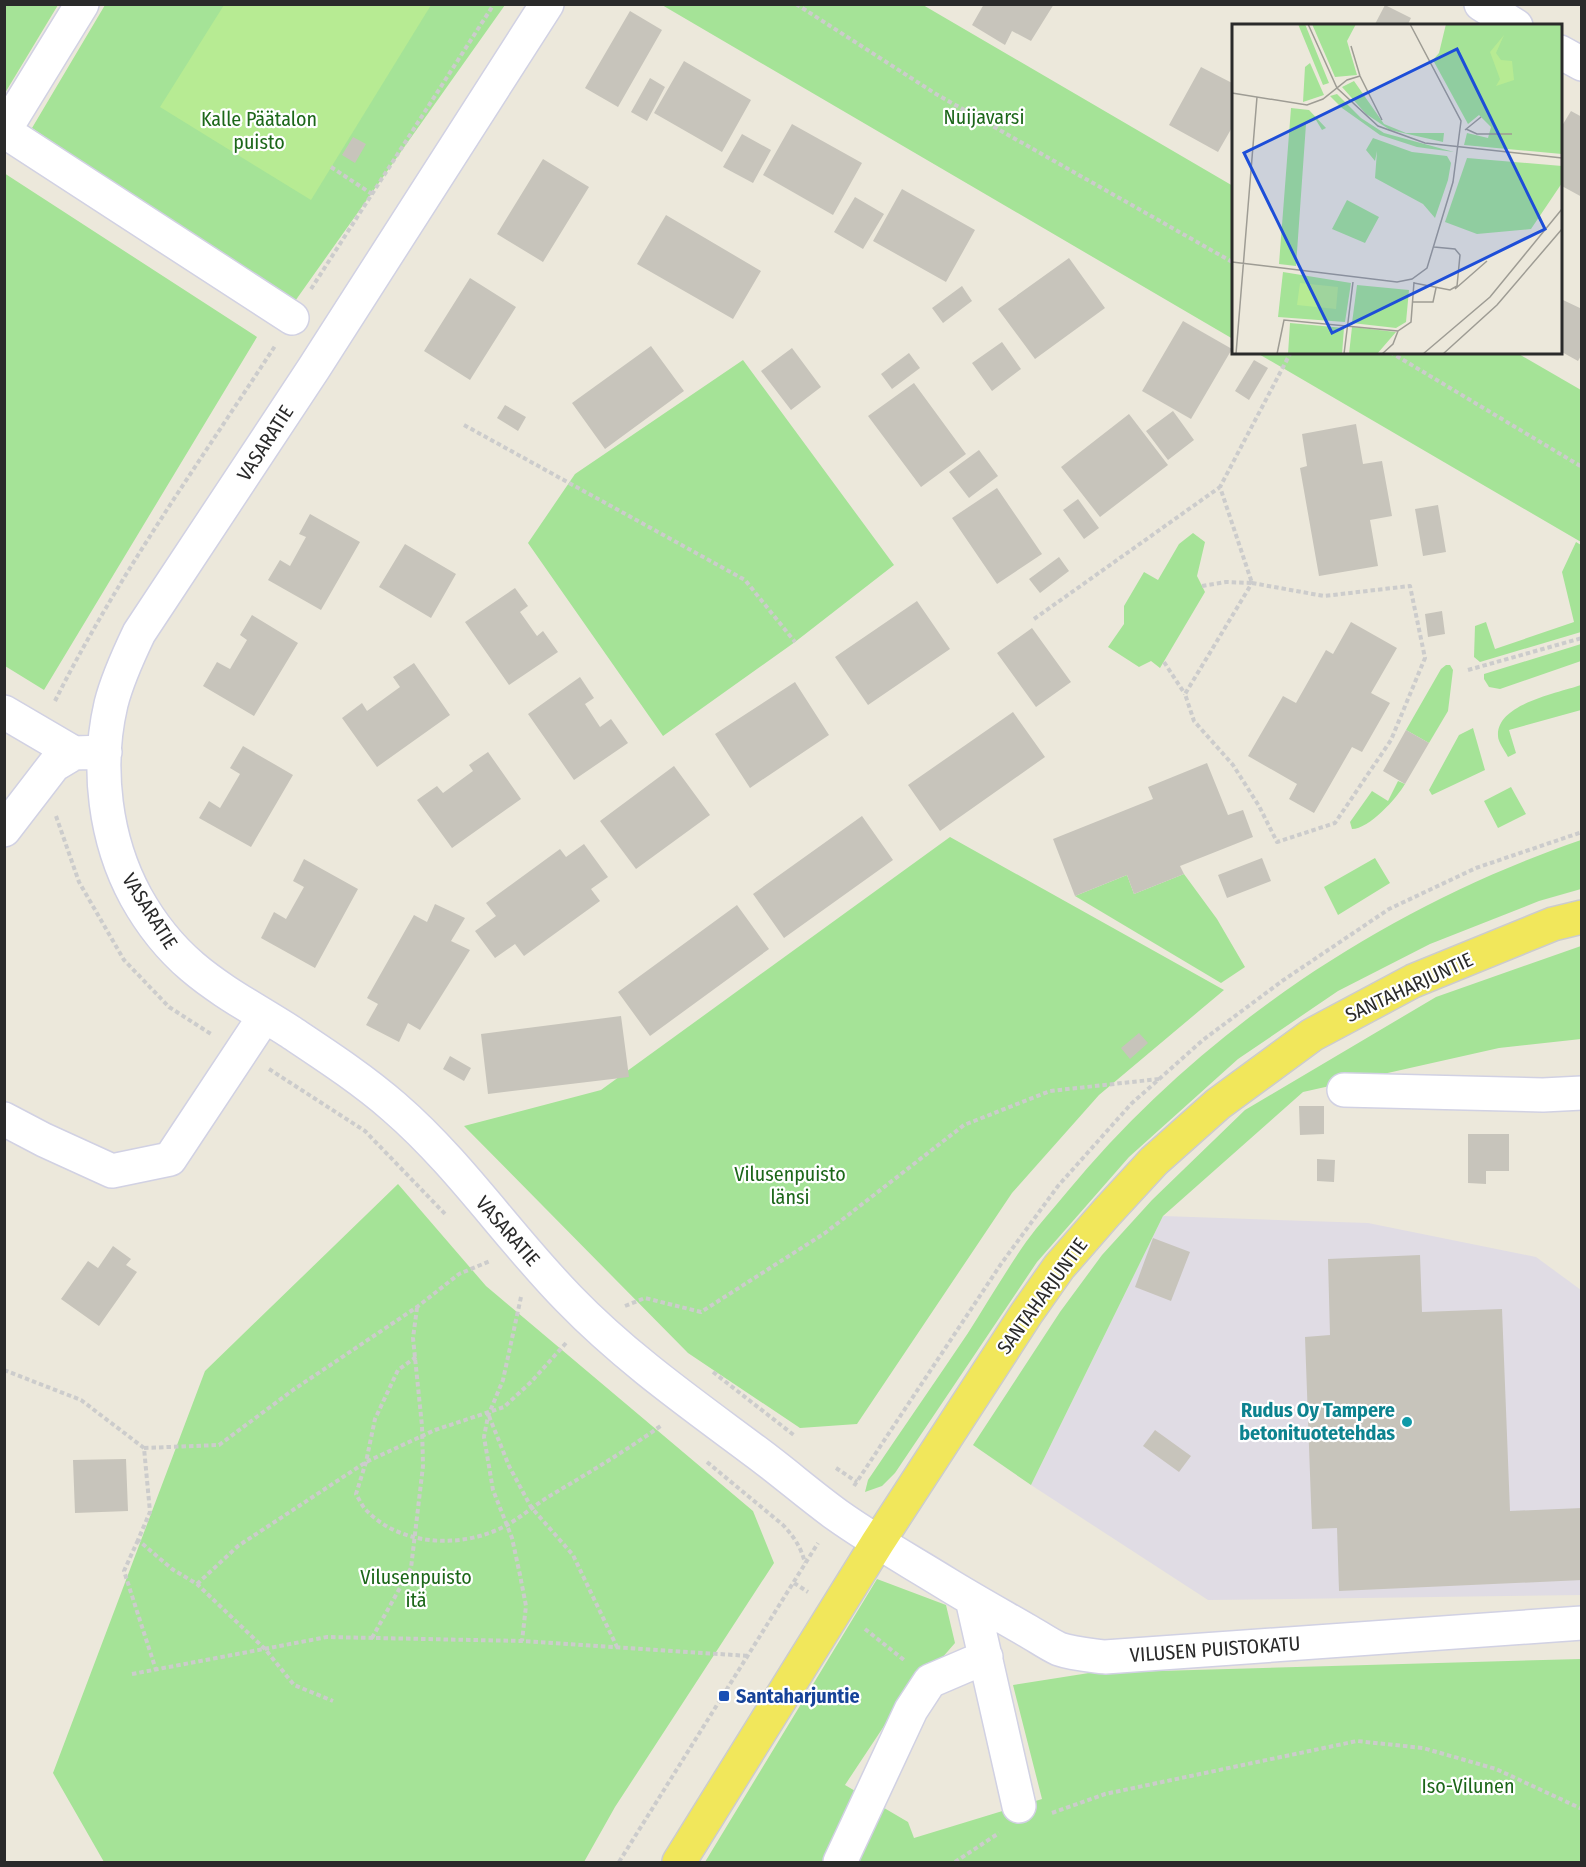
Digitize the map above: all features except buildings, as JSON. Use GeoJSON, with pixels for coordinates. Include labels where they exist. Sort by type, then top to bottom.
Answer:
{"type":"FeatureCollection","features":[{"type":"Feature","properties":{"kind":"main road","name":"SANTAHARJUNTIE"},"geometry":{"type":"LineString","coordinates":[[679,1863],[878,1542],[980,1383],[1059,1267],[1154,1161],[1218,1104],[1311,1035],[1413,981],[1553,924],[1581,917]]}},
{"type":"Feature","properties":{"kind":"street"},"geometry":{"type":"LineString","coordinates":[[82,4],[4,131],[292,318]]}},
{"type":"Feature","properties":{"kind":"street","name":"VASARATIE"},"geometry":{"type":"LineString","coordinates":[[547,4],[325,351],[139,633],[120,677],[112,704],[89,753],[107,806],[122,870],[137,899],[163,937],[184,961],[202,977],[287,1030],[363,1082],[397,1109],[436,1148],[540,1269],[591,1321],[694,1406],[836,1514],[878,1542]]}},
{"type":"Feature","properties":{"kind":"street"},"geometry":{"type":"LineString","coordinates":[[1481,4],[1513,24]]}},
{"type":"Feature","properties":{"kind":"street"},"geometry":{"type":"LineString","coordinates":[[1562,53],[1581,64]]}},
{"type":"Feature","properties":{"kind":"street"},"geometry":{"type":"LineString","coordinates":[[4,712],[44,736],[89,753]]}},
{"type":"Feature","properties":{"kind":"street"},"geometry":{"type":"LineString","coordinates":[[4,830],[54,765],[89,753]]}},
{"type":"Feature","properties":{"kind":"street"},"geometry":{"type":"LineString","coordinates":[[4,1119],[112,1171],[170,1159],[264,1017]]}},
{"type":"Feature","properties":{"kind":"street"},"geometry":{"type":"LineString","coordinates":[[1344,1090],[1543,1095],[1581,1093]]}},
{"type":"Feature","properties":{"kind":"street","name":"VILUSEN PUISTOKATU"},"geometry":{"type":"LineString","coordinates":[[878,1542],[1061,1650],[1105,1657],[1581,1623]]}},
{"type":"Feature","properties":{"kind":"street"},"geometry":{"type":"LineString","coordinates":[[972,1599],[986,1657],[1031,1811]]}},
{"type":"Feature","properties":{"kind":"street"},"geometry":{"type":"LineString","coordinates":[[840,1863],[911,1710],[930,1681],[986,1657]]}},
{"type":"Feature","properties":{"kind":"path"},"geometry":{"type":"LineString","coordinates":[[44,736],[50,712],[73,665],[132,567],[494,4]]}},
{"type":"Feature","properties":{"kind":"path"},"geometry":{"type":"LineString","coordinates":[[796,4],[936,94],[1232,262]]}},
{"type":"Feature","properties":{"kind":"path"},"geometry":{"type":"LineString","coordinates":[[331,167],[372,194]]}},
{"type":"Feature","properties":{"kind":"path"},"geometry":{"type":"LineString","coordinates":[[1034,620],[1220,487],[1290,354]]}},
{"type":"Feature","properties":{"kind":"path"},"geometry":{"type":"LineString","coordinates":[[1393,354],[1581,467]]}},
{"type":"Feature","properties":{"kind":"path"},"geometry":{"type":"LineString","coordinates":[[464,425],[745,580],[795,642]]}},
{"type":"Feature","properties":{"kind":"path"},"geometry":{"type":"LineString","coordinates":[[1185,694],[1252,583],[1220,487]]}},
{"type":"Feature","properties":{"kind":"path"},"geometry":{"type":"LineString","coordinates":[[1164,662],[1185,694],[1194,721],[1233,765],[1259,806],[1277,842],[1335,823],[1391,740],[1425,658],[1410,586],[1324,596],[1252,583],[1226,582],[1202,586]]}},
{"type":"Feature","properties":{"kind":"path"},"geometry":{"type":"LineString","coordinates":[[1468,670],[1581,638]]}},
{"type":"Feature","properties":{"kind":"path"},"geometry":{"type":"LineString","coordinates":[[45,777],[80,882],[124,960],[169,1007],[365,1131],[451,1220]]}},
{"type":"Feature","properties":{"kind":"path"},"geometry":{"type":"LineString","coordinates":[[197,1584],[238,1546],[366,1462],[423,1436],[504,1407],[531,1382],[569,1339],[591,1321],[645,1298],[701,1312],[825,1233],[964,1125],[1050,1091],[1160,1079]]}},
{"type":"Feature","properties":{"kind":"path"},"geometry":{"type":"LineString","coordinates":[[483,1252],[498,1269]]}},
{"type":"Feature","properties":{"kind":"path"},"geometry":{"type":"LineString","coordinates":[[4,1370],[81,1400],[144,1448],[219,1445],[293,1390],[417,1307],[459,1274],[490,1261]]}},
{"type":"Feature","properties":{"kind":"path"},"geometry":{"type":"LineString","coordinates":[[522,1641],[526,1606],[516,1556],[493,1490],[484,1437],[489,1414],[503,1380],[522,1293],[530,1300]]}},
{"type":"Feature","properties":{"kind":"path"},"geometry":{"type":"LineString","coordinates":[[372,1638],[411,1568],[423,1466],[423,1436],[413,1338],[417,1307]]}},
{"type":"Feature","properties":{"kind":"path"},"geometry":{"type":"LineString","coordinates":[[416,1357],[398,1370],[375,1419],[366,1462],[356,1494],[365,1509],[390,1529],[414,1537],[451,1542],[479,1536],[507,1525],[531,1507],[627,1450],[662,1425]]}},
{"type":"Feature","properties":{"kind":"path"},"geometry":{"type":"LineString","coordinates":[[713,1372],[793,1433]]}},
{"type":"Feature","properties":{"kind":"path"},"geometry":{"type":"LineString","coordinates":[[489,1414],[509,1466],[531,1507],[573,1555],[617,1647]]}},
{"type":"Feature","properties":{"kind":"path"},"geometry":{"type":"LineString","coordinates":[[654,1417],[671,1432]]}},
{"type":"Feature","properties":{"kind":"path"},"geometry":{"type":"LineString","coordinates":[[144,1448],[150,1512],[124,1571],[156,1670]]}},
{"type":"Feature","properties":{"kind":"path"},"geometry":{"type":"LineString","coordinates":[[706,1461],[783,1525],[802,1550],[805,1563]]}},
{"type":"Feature","properties":{"kind":"path"},"geometry":{"type":"LineString","coordinates":[[138,1540],[172,1569],[197,1584],[265,1649],[294,1685],[333,1701]]}},
{"type":"Feature","properties":{"kind":"path"},"geometry":{"type":"LineString","coordinates":[[864,1628],[930,1681]]}},
{"type":"Feature","properties":{"kind":"path"},"geometry":{"type":"LineString","coordinates":[[132,1674],[327,1637],[522,1641],[748,1656]]}},
{"type":"Feature","properties":{"kind":"path"},"geometry":{"type":"LineString","coordinates":[[955,1863],[1031,1811],[1357,1742],[1423,1748],[1496,1769],[1581,1809]]}},
{"type":"Feature","properties":{"kind":"shaded area"},"geometry":{"type":"Polygon","coordinates":[[[1163,1216],[1368,1223],[1536,1257],[1581,1290],[1581,1595],[1208,1600],[1031,1485],[1163,1216]]]}},
{"type":"Feature","properties":{"kind":"green space"},"geometry":{"type":"Polygon","coordinates":[[[4,5],[58,5],[5,93],[4,5]]]}},
{"type":"Feature","properties":{"kind":"green space","name":"Kalle Päätalon puisto"},"geometry":{"type":"Polygon","coordinates":[[[105,5],[505,5],[293,304],[32,128],[105,5]]]}},
{"type":"Feature","properties":{"kind":"green space"},"geometry":{"type":"Polygon","coordinates":[[[224,5],[431,5],[311,200],[160,107],[224,5]]]}},
{"type":"Feature","properties":{"kind":"green space","name":"Nuijavarsi"},"geometry":{"type":"Polygon","coordinates":[[[662,5],[923,5],[1232,185],[1232,338],[662,5]]]}},
{"type":"Feature","properties":{"kind":"green space"},"geometry":{"type":"Polygon","coordinates":[[[4,173],[257,337],[44,690],[5,666],[4,173]]]}},
{"type":"Feature","properties":{"kind":"green space"},"geometry":{"type":"Polygon","coordinates":[[[1259,354],[1519,354],[1581,390],[1581,542],[1259,354]]]}},
{"type":"Feature","properties":{"kind":"green space"},"geometry":{"type":"Polygon","coordinates":[[[743,360],[894,565],[795,642],[663,736],[528,543],[575,474],[743,360]]]}},
{"type":"Feature","properties":{"kind":"green space"},"geometry":{"type":"Polygon","coordinates":[[[1193,533],[1205,542],[1197,576],[1205,592],[1160,668],[1151,661],[1139,667],[1108,647],[1124,624],[1124,606],[1144,572],[1158,580],[1179,544],[1193,533]]]}},
{"type":"Feature","properties":{"kind":"green space"},"geometry":{"type":"Polygon","coordinates":[[[1576,542],[1581,545],[1581,632],[1480,662],[1474,657],[1475,626],[1486,622],[1495,649],[1574,622],[1562,572],[1576,542]]]}},
{"type":"Feature","properties":{"kind":"green space"},"geometry":{"type":"Polygon","coordinates":[[[1581,644],[1581,661],[1500,689],[1489,687],[1484,679],[1484,674],[1581,644]]]}},
{"type":"Feature","properties":{"kind":"green space"},"geometry":{"type":"Polygon","coordinates":[[[1450,665],[1453,670],[1448,711],[1429,743],[1406,730],[1441,669],[1450,665]]]}},
{"type":"Feature","properties":{"kind":"green space"},"geometry":{"type":"Polygon","coordinates":[[[1581,685],[1581,710],[1509,730],[1516,753],[1508,757],[1498,736],[1500,725],[1507,716],[1517,708],[1544,696],[1581,685]]]}},
{"type":"Feature","properties":{"kind":"green space"},"geometry":{"type":"Polygon","coordinates":[[[1473,728],[1485,770],[1432,795],[1429,790],[1459,735],[1473,728]]]}},
{"type":"Feature","properties":{"kind":"green space"},"geometry":{"type":"Polygon","coordinates":[[[1398,781],[1405,784],[1396,797],[1366,824],[1352,829],[1350,822],[1372,791],[1388,801],[1398,781]]]}},
{"type":"Feature","properties":{"kind":"green space"},"geometry":{"type":"Polygon","coordinates":[[[1511,787],[1526,814],[1498,828],[1484,801],[1511,787]]]}},
{"type":"Feature","properties":{"kind":"green space","name":"Vilusenpuisto länsi"},"geometry":{"type":"Polygon","coordinates":[[[950,837],[1224,990],[1099,1095],[1012,1193],[857,1424],[800,1428],[688,1353],[464,1126],[601,1090],[950,837]]]}},
{"type":"Feature","properties":{"kind":"green space"},"geometry":{"type":"Polygon","coordinates":[[[1581,840],[1581,889],[1539,901],[1430,944],[1338,991],[1238,1059],[1129,1157],[1037,1262],[895,1473],[882,1486],[865,1492],[868,1480],[968,1333],[1031,1235],[1119,1133],[1176,1078],[1236,1027],[1300,981],[1367,939],[1436,901],[1508,868],[1581,840]]]}},
{"type":"Feature","properties":{"kind":"green space"},"geometry":{"type":"Polygon","coordinates":[[[1375,858],[1390,883],[1338,915],[1324,887],[1375,858]]]}},
{"type":"Feature","properties":{"kind":"green space"},"geometry":{"type":"Polygon","coordinates":[[[1184,874],[1217,919],[1245,967],[1221,983],[1075,896],[1127,875],[1134,894],[1184,874]]]}},
{"type":"Feature","properties":{"kind":"green space"},"geometry":{"type":"Polygon","coordinates":[[[1581,946],[1581,1039],[1499,1048],[1303,1092],[1163,1216],[1031,1485],[973,1445],[1060,1312],[1102,1255],[1152,1200],[1245,1110],[1436,997],[1581,946]]]}},
{"type":"Feature","properties":{"kind":"green space","name":"Vilusenpuisto itä"},"geometry":{"type":"Polygon","coordinates":[[[398,1184],[486,1286],[753,1511],[774,1563],[615,1807],[584,1862],[104,1862],[53,1773],[205,1371],[398,1184]]]}},
{"type":"Feature","properties":{"kind":"green space","name":"Iso-Vilunen"},"geometry":{"type":"Polygon","coordinates":[[[877,1579],[946,1605],[955,1643],[888,1720],[845,1785],[908,1822],[914,1838],[1042,1799],[1013,1685],[1089,1673],[1581,1659],[1581,1862],[705,1862],[877,1579]]]}},
{"type":"Feature","properties":{"kind":"place","name":"Rudus Oy Tampere betonituotetehdas"},"geometry":{"type":"Point","coordinates":[1407,1422]}},
{"type":"Feature","properties":{"kind":"place","name":"Santaharjuntie"},"geometry":{"type":"Point","coordinates":[724,1696]}}]}
